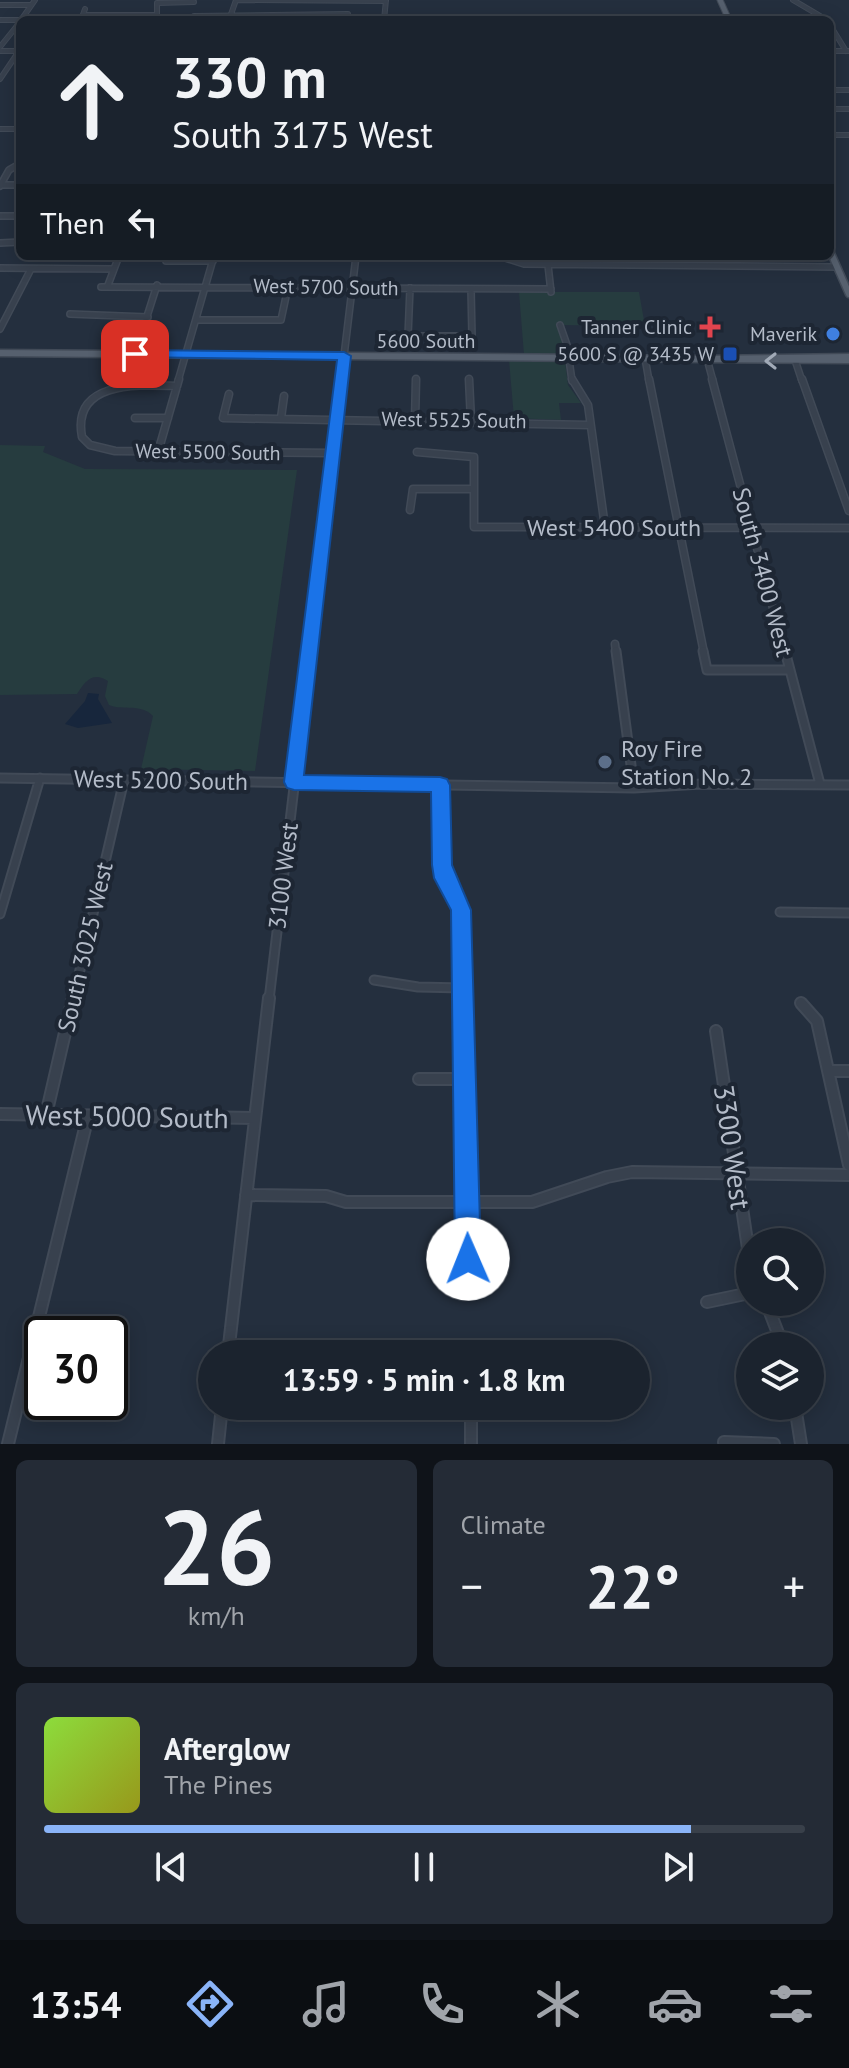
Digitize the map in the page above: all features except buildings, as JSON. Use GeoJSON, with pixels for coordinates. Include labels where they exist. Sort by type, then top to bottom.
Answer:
{"type":"FeatureCollection","features":[{"type":"Feature","properties":{"kind":"main road"},"geometry":{"type":"LineString","coordinates":[[834,260],[849,293]]}},
{"type":"Feature","properties":{"kind":"main road","name":"5600 South"},"geometry":{"type":"LineString","coordinates":[[0,353],[849,359]]}},
{"type":"Feature","properties":{"kind":"main road","name":"5600 South"},"geometry":{"type":"LineString","coordinates":[[707,359],[849,359]]}},
{"type":"Feature","properties":{"kind":"street"},"geometry":{"type":"LineString","coordinates":[[23,16],[35,0]]}},
{"type":"Feature","properties":{"kind":"street"},"geometry":{"type":"LineString","coordinates":[[231,16],[236,0],[386,1]]}},
{"type":"Feature","properties":{"kind":"street"},"geometry":{"type":"LineString","coordinates":[[793,0],[799,6],[823,16]]}},
{"type":"Feature","properties":{"kind":"street"},"geometry":{"type":"LineString","coordinates":[[101,16],[157,15],[157,3],[193,1]]}},
{"type":"Feature","properties":{"kind":"street"},"geometry":{"type":"LineString","coordinates":[[209,16],[232,13],[348,14],[350,1]]}},
{"type":"Feature","properties":{"kind":"street"},"geometry":{"type":"LineString","coordinates":[[0,5],[31,5]]}},
{"type":"Feature","properties":{"kind":"street"},"geometry":{"type":"LineString","coordinates":[[82,16],[85,9]]}},
{"type":"Feature","properties":{"kind":"street"},"geometry":{"type":"LineString","coordinates":[[120,15],[123,9]]}},
{"type":"Feature","properties":{"kind":"street"},"geometry":{"type":"LineString","coordinates":[[0,49],[16,27]]}},
{"type":"Feature","properties":{"kind":"street"},"geometry":{"type":"LineString","coordinates":[[834,32],[847,51]]}},
{"type":"Feature","properties":{"kind":"street"},"geometry":{"type":"LineString","coordinates":[[839,41],[849,41]]}},
{"type":"Feature","properties":{"kind":"street"},"geometry":{"type":"LineString","coordinates":[[0,79],[16,55]]}},
{"type":"Feature","properties":{"kind":"street"},"geometry":{"type":"LineString","coordinates":[[0,185],[9,170],[16,166]]}},
{"type":"Feature","properties":{"kind":"street"},"geometry":{"type":"LineString","coordinates":[[108,285],[117,260]]}},
{"type":"Feature","properties":{"kind":"street"},"geometry":{"type":"LineString","coordinates":[[166,261],[190,260]]}},
{"type":"Feature","properties":{"kind":"street"},"geometry":{"type":"LineString","coordinates":[[158,452],[214,260]]}},
{"type":"Feature","properties":{"kind":"street","name":"3100 West"},"geometry":{"type":"LineString","coordinates":[[230,1340],[356,260]]}},
{"type":"Feature","properties":{"kind":"street"},"geometry":{"type":"LineString","coordinates":[[509,260],[519,264],[548,265],[837,267]]}},
{"type":"Feature","properties":{"kind":"street"},"geometry":{"type":"LineString","coordinates":[[547,260],[548,265]]}},
{"type":"Feature","properties":{"kind":"street","name":"West 5700 South"},"geometry":{"type":"LineString","coordinates":[[101,287],[157,285],[551,291],[548,265]]}},
{"type":"Feature","properties":{"kind":"street"},"geometry":{"type":"LineString","coordinates":[[0,268],[114,269]]}},
{"type":"Feature","properties":{"kind":"street"},"geometry":{"type":"LineString","coordinates":[[0,329],[31,269]]}},
{"type":"Feature","properties":{"kind":"street"},"geometry":{"type":"LineString","coordinates":[[135,354],[157,285]]}},
{"type":"Feature","properties":{"kind":"street"},"geometry":{"type":"LineString","coordinates":[[196,320],[281,320],[288,287]]}},
{"type":"Feature","properties":{"kind":"street"},"geometry":{"type":"LineString","coordinates":[[410,288],[408,336],[472,336],[471,289]]}},
{"type":"Feature","properties":{"kind":"street"},"geometry":{"type":"LineString","coordinates":[[70,314],[148,317]]}},
{"type":"Feature","properties":{"kind":"street"},"geometry":{"type":"LineString","coordinates":[[560,325],[572,382],[588,405],[605,527]]}},
{"type":"Feature","properties":{"kind":"street"},"geometry":{"type":"LineString","coordinates":[[645,358],[707,670],[789,670]]}},
{"type":"Feature","properties":{"kind":"street","name":"South 3400 West"},"geometry":{"type":"LineString","coordinates":[[707,359],[820,784]]}},
{"type":"Feature","properties":{"kind":"street"},"geometry":{"type":"LineString","coordinates":[[795,360],[849,511]]}},
{"type":"Feature","properties":{"kind":"street"},"geometry":{"type":"LineString","coordinates":[[415,421],[416,379]]}},
{"type":"Feature","properties":{"kind":"street"},"geometry":{"type":"LineString","coordinates":[[469,379],[471,421]]}},
{"type":"Feature","properties":{"kind":"street","name":"West 5500 South"},"geometry":{"type":"LineString","coordinates":[[177,386],[129,386],[108,390],[95,397],[86,408],[79,427],[85,442],[103,450],[333,453]]}},
{"type":"Feature","properties":{"kind":"street","name":"West 5525 South"},"geometry":{"type":"LineString","coordinates":[[229,394],[223,418],[590,425]]}},
{"type":"Feature","properties":{"kind":"street"},"geometry":{"type":"LineString","coordinates":[[281,418],[284,396]]}},
{"type":"Feature","properties":{"kind":"street"},"geometry":{"type":"LineString","coordinates":[[135,418],[168,418]]}},
{"type":"Feature","properties":{"kind":"street"},"geometry":{"type":"LineString","coordinates":[[410,510],[413,489],[474,489],[474,457],[417,452]]}},
{"type":"Feature","properties":{"kind":"street","name":"West 5400 South"},"geometry":{"type":"LineString","coordinates":[[474,489],[474,527],[849,528]]}},
{"type":"Feature","properties":{"kind":"street"},"geometry":{"type":"LineString","coordinates":[[615,644],[634,788]]}},
{"type":"Feature","properties":{"kind":"street","name":"West 5200 South"},"geometry":{"type":"LineString","coordinates":[[0,778],[634,788],[701,784],[849,785]]}},
{"type":"Feature","properties":{"kind":"street"},"geometry":{"type":"LineString","coordinates":[[0,914],[40,778]]}},
{"type":"Feature","properties":{"kind":"street","name":"South 3025 West"},"geometry":{"type":"LineString","coordinates":[[46,1115],[124,780]]}},
{"type":"Feature","properties":{"kind":"street"},"geometry":{"type":"LineString","coordinates":[[440,785],[444,878],[458,897],[461,910],[468,1259]]}},
{"type":"Feature","properties":{"kind":"street"},"geometry":{"type":"LineString","coordinates":[[780,912],[849,913]]}},
{"type":"Feature","properties":{"kind":"street"},"geometry":{"type":"LineString","coordinates":[[374,980],[418,987],[463,988]]}},
{"type":"Feature","properties":{"kind":"street"},"geometry":{"type":"LineString","coordinates":[[801,1003],[817,1021],[849,1165]]}},
{"type":"Feature","properties":{"kind":"street","name":"3300 West"},"geometry":{"type":"LineString","coordinates":[[716,1031],[745,1228]]}},
{"type":"Feature","properties":{"kind":"street"},"geometry":{"type":"LineString","coordinates":[[828,1071],[849,1071]]}},
{"type":"Feature","properties":{"kind":"street"},"geometry":{"type":"LineString","coordinates":[[419,1079],[465,1079]]}},
{"type":"Feature","properties":{"kind":"street","name":"West 5000 South"},"geometry":{"type":"LineString","coordinates":[[0,1114],[255,1118]]}},
{"type":"Feature","properties":{"kind":"street"},"geometry":{"type":"LineString","coordinates":[[8,1444],[88,1116]]}},
{"type":"Feature","properties":{"kind":"street"},"geometry":{"type":"LineString","coordinates":[[246,1195],[326,1196],[346,1202],[467,1202],[553,1199],[594,1182],[632,1172],[849,1175]]}},
{"type":"Feature","properties":{"kind":"street"},"geometry":{"type":"LineString","coordinates":[[707,1302],[736,1296]]}},
{"type":"Feature","properties":{"kind":"street"},"geometry":{"type":"LineString","coordinates":[[218,1444],[221,1420]]}},
{"type":"Feature","properties":{"kind":"street"},"geometry":{"type":"LineString","coordinates":[[471,1420],[471,1444]]}},
{"type":"Feature","properties":{"kind":"street"},"geometry":{"type":"LineString","coordinates":[[797,1420],[801,1444]]}},
{"type":"Feature","properties":{"kind":"street"},"geometry":{"type":"LineString","coordinates":[[724,1442],[774,1444]]}},
{"type":"Feature","properties":{"kind":"green space"},"geometry":{"type":"Polygon","coordinates":[[[519,292],[639,292],[645,326],[558,325],[565,356],[524,355],[519,292]]]}},
{"type":"Feature","properties":{"kind":"green space"},"geometry":{"type":"Polygon","coordinates":[[[509,360],[565,361],[568,385],[581,403],[559,403],[561,420],[514,418],[509,360]]]}},
{"type":"Feature","properties":{"kind":"green space"},"geometry":{"type":"Polygon","coordinates":[[[0,445],[45,446],[43,452],[85,469],[297,470],[255,771],[141,769],[153,716],[138,708],[109,705],[105,696],[108,681],[103,678],[90,679],[77,694],[0,695],[0,445]]]}},
{"type":"Feature","properties":{"kind":"water"},"geometry":{"type":"Polygon","coordinates":[[[88,693],[99,694],[98,699],[112,723],[78,728],[65,724],[85,701],[88,693]]]}},
{"type":"Feature","properties":{"kind":"place","name":"Tanner Clinic"},"geometry":{"type":"Point","coordinates":[710,327]}},
{"type":"Feature","properties":{"kind":"place","name":"Maverik"},"geometry":{"type":"Point","coordinates":[833,334]}},
{"type":"Feature","properties":{"kind":"place","name":"5600 S @ 3435 W"},"geometry":{"type":"Point","coordinates":[730,354]}},
{"type":"Feature","properties":{"kind":"place","name":"Roy Fire Station No. 2"},"geometry":{"type":"Point","coordinates":[605,762]}},
{"type":"Feature","properties":{"kind":"route"},"geometry":{"type":"LineString","coordinates":[[135,354],[344,356],[294,782],[440,785],[444,878],[458,897],[461,910],[468,1259]]}}]}
